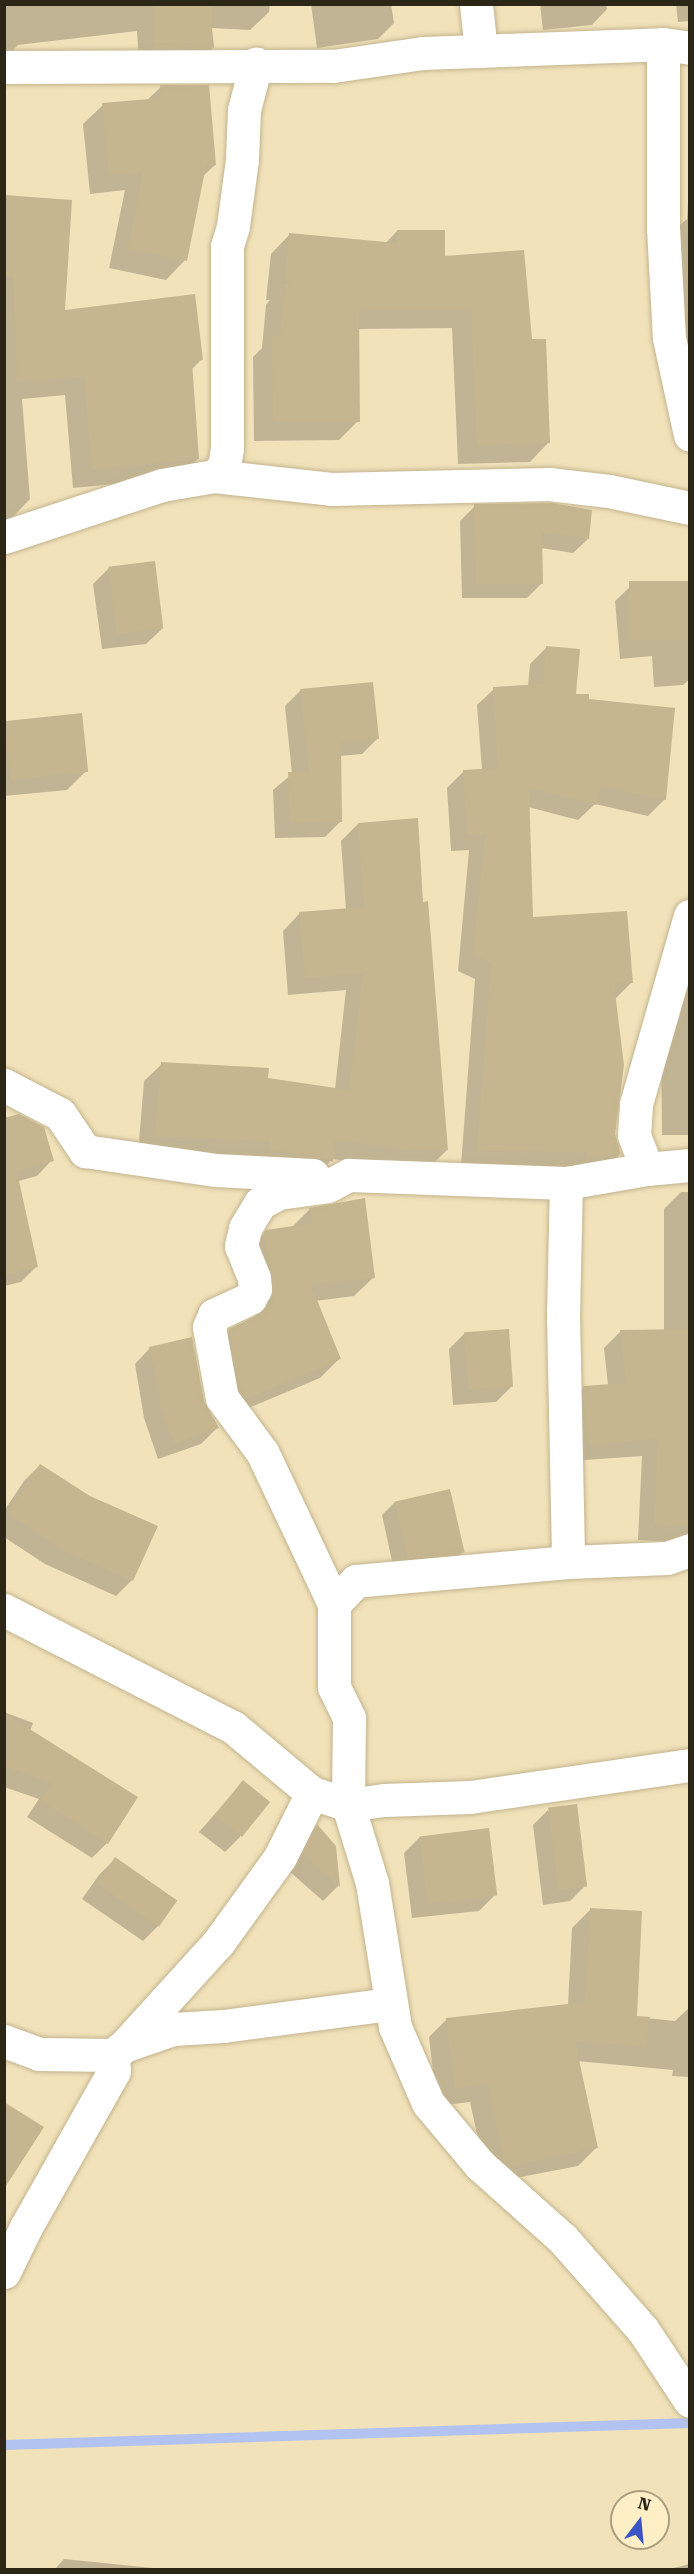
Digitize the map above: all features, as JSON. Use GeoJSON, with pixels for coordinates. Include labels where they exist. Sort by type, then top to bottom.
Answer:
{"type":"FeatureCollection","features":[{"type":"Feature","properties":{"kind":"street"},"geometry":{"type":"LineString","coordinates":[[476,4],[482,51]]}},
{"type":"Feature","properties":{"kind":"street"},"geometry":{"type":"LineString","coordinates":[[4,67],[256,64],[333,66],[423,53],[676,46],[663,228],[669,338],[690,435]]}},
{"type":"Feature","properties":{"kind":"street"},"geometry":{"type":"LineString","coordinates":[[214,476],[224,466],[227,447],[227,246],[233,226],[242,159],[244,110],[256,64]]}},
{"type":"Feature","properties":{"kind":"street"},"geometry":{"type":"LineString","coordinates":[[4,537],[162,486],[214,476],[331,489],[549,484],[609,491],[690,508]]}},
{"type":"Feature","properties":{"kind":"street"},"geometry":{"type":"LineString","coordinates":[[647,1169],[634,1135],[636,1104],[690,916]]}},
{"type":"Feature","properties":{"kind":"street"},"geometry":{"type":"LineString","coordinates":[[4,1085],[60,1114],[85,1152],[215,1170],[566,1183],[647,1169],[690,1165]]}},
{"type":"Feature","properties":{"kind":"street"},"geometry":{"type":"LineString","coordinates":[[349,1175],[328,1186],[279,1193],[260,1203],[245,1228],[241,1246],[254,1278],[255,1289],[250,1298],[214,1315],[209,1327],[222,1398],[262,1452],[334,1604],[334,1688],[349,1718],[348,1805],[372,1883],[396,2027],[428,2103],[480,2166],[563,2239],[643,2330],[690,2401]]}},
{"type":"Feature","properties":{"kind":"street"},"geometry":{"type":"LineString","coordinates":[[566,1183],[563,1316],[568,1562]]}},
{"type":"Feature","properties":{"kind":"street"},"geometry":{"type":"LineString","coordinates":[[334,1604],[356,1581],[568,1562],[667,1558],[690,1550]]}},
{"type":"Feature","properties":{"kind":"street"},"geometry":{"type":"LineString","coordinates":[[4,1610],[233,1727],[312,1793],[348,1805],[384,1800],[470,1797],[690,1765]]}},
{"type":"Feature","properties":{"kind":"street"},"geometry":{"type":"LineString","coordinates":[[4,2271],[26,2226],[114,2071],[118,2050],[218,1943],[280,1857],[312,1793]]}},
{"type":"Feature","properties":{"kind":"street"},"geometry":{"type":"LineString","coordinates":[[4,2041],[39,2054],[118,2050],[172,2029],[223,2026],[392,2004]]}},
{"type":"Feature","properties":{"kind":"building"},"geometry":{"type":"Polygon","coordinates":[[[154,4],[212,4],[212,48],[154,48],[154,4]]]}},
{"type":"Feature","properties":{"kind":"building"},"geometry":{"type":"Polygon","coordinates":[[[160,85],[209,85],[216,165],[206,166],[187,261],[128,249],[143,172],[109,175],[102,103],[161,98],[160,85]]]}},
{"type":"Feature","properties":{"kind":"building"},"geometry":{"type":"Polygon","coordinates":[[[4,195],[72,200],[65,310],[195,294],[203,360],[192,362],[199,459],[92,470],[84,377],[17,382],[14,278],[4,277],[4,195]]]}},
{"type":"Feature","properties":{"kind":"building"},"geometry":{"type":"Polygon","coordinates":[[[397,230],[445,230],[445,256],[524,250],[532,339],[546,339],[550,443],[477,446],[471,310],[359,310],[360,422],[273,422],[272,336],[280,336],[285,284],[295,283],[285,281],[289,233],[397,243],[397,230]]]}},
{"type":"Feature","properties":{"kind":"building"},"geometry":{"type":"Polygon","coordinates":[[[552,503],[592,510],[589,539],[542,532],[543,584],[476,584],[474,504],[552,503]]]}},
{"type":"Feature","properties":{"kind":"building"},"geometry":{"type":"Polygon","coordinates":[[[155,561],[163,628],[117,634],[108,567],[155,561]]]}},
{"type":"Feature","properties":{"kind":"building"},"geometry":{"type":"Polygon","coordinates":[[[629,581],[690,581],[690,640],[629,640],[629,581]]]}},
{"type":"Feature","properties":{"kind":"building"},"geometry":{"type":"Polygon","coordinates":[[[546,646],[580,649],[576,694],[589,694],[589,699],[675,708],[666,800],[601,786],[596,805],[529,788],[533,917],[627,911],[633,983],[614,984],[624,1065],[615,1134],[621,1154],[604,1157],[587,1158],[587,1152],[477,1151],[491,963],[473,954],[485,834],[467,835],[463,770],[498,768],[493,687],[543,684],[546,646]]]}},
{"type":"Feature","properties":{"kind":"building"},"geometry":{"type":"Polygon","coordinates":[[[373,682],[379,739],[341,743],[342,822],[290,823],[288,772],[309,772],[300,689],[373,682]]]}},
{"type":"Feature","properties":{"kind":"building"},"geometry":{"type":"Polygon","coordinates":[[[82,713],[88,772],[11,780],[4,721],[82,713]]]}},
{"type":"Feature","properties":{"kind":"building"},"geometry":{"type":"Polygon","coordinates":[[[418,818],[423,902],[428,901],[448,1150],[411,1150],[335,1140],[333,1162],[314,1156],[270,1151],[270,1142],[155,1136],[161,1062],[269,1068],[268,1078],[349,1090],[363,974],[305,978],[299,912],[364,907],[358,823],[418,818]]]}},
{"type":"Feature","properties":{"kind":"building"},"geometry":{"type":"Polygon","coordinates":[[[19,1114],[44,1127],[54,1161],[12,1173],[17,1172],[38,1267],[4,1275],[4,1118],[19,1114]]]}},
{"type":"Feature","properties":{"kind":"building"},"geometry":{"type":"Polygon","coordinates":[[[365,1198],[375,1278],[311,1285],[341,1359],[246,1399],[240,1390],[229,1329],[258,1315],[273,1303],[273,1276],[263,1234],[266,1230],[313,1223],[309,1208],[365,1198]]]}},
{"type":"Feature","properties":{"kind":"building"},"geometry":{"type":"Polygon","coordinates":[[[509,1329],[513,1387],[468,1390],[464,1332],[509,1329]]]}},
{"type":"Feature","properties":{"kind":"building"},"geometry":{"type":"Polygon","coordinates":[[[690,1329],[690,1526],[654,1524],[658,1439],[588,1445],[583,1386],[626,1383],[620,1330],[690,1329]]]}},
{"type":"Feature","properties":{"kind":"building"},"geometry":{"type":"Polygon","coordinates":[[[192,1337],[204,1401],[219,1428],[174,1444],[158,1401],[161,1400],[149,1347],[192,1337]]]}},
{"type":"Feature","properties":{"kind":"building"},"geometry":{"type":"Polygon","coordinates":[[[40,1464],[90,1496],[158,1526],[133,1581],[65,1551],[7,1513],[40,1464]]]}},
{"type":"Feature","properties":{"kind":"building"},"geometry":{"type":"Polygon","coordinates":[[[450,1489],[465,1552],[409,1565],[394,1502],[450,1489]]]}},
{"type":"Feature","properties":{"kind":"building"},"geometry":{"type":"Polygon","coordinates":[[[4,1713],[138,1797],[108,1844],[41,1801],[53,1783],[4,1766],[4,1713]]]}},
{"type":"Feature","properties":{"kind":"building"},"geometry":{"type":"Polygon","coordinates":[[[243,1780],[270,1802],[242,1837],[215,1815],[243,1780]]]}},
{"type":"Feature","properties":{"kind":"building"},"geometry":{"type":"Polygon","coordinates":[[[577,1804],[587,1886],[558,1890],[548,1808],[577,1804]]]}},
{"type":"Feature","properties":{"kind":"building"},"geometry":{"type":"Polygon","coordinates":[[[317,1824],[336,1846],[340,1887],[303,1854],[317,1824]]]}},
{"type":"Feature","properties":{"kind":"building"},"geometry":{"type":"Polygon","coordinates":[[[489,1828],[497,1895],[428,1904],[420,1837],[489,1828]]]}},
{"type":"Feature","properties":{"kind":"building"},"geometry":{"type":"Polygon","coordinates":[[[115,1857],[177,1901],[159,1927],[97,1883],[115,1857]]]}},
{"type":"Feature","properties":{"kind":"building"},"geometry":{"type":"Polygon","coordinates":[[[590,1908],[642,1911],[637,2016],[650,2017],[646,2048],[575,2041],[598,2148],[509,2166],[504,2162],[488,2085],[455,2089],[446,2018],[585,2002],[590,1908]]]}},
{"type":"Feature","properties":{"kind":"building"},"geometry":{"type":"Polygon","coordinates":[[[4,2102],[44,2127],[4,2189],[4,2102]]]}},
{"type":"Feature","properties":{"kind":"waterway"},"geometry":{"type":"LineString","coordinates":[[4,2445],[690,2423]]}}]}
